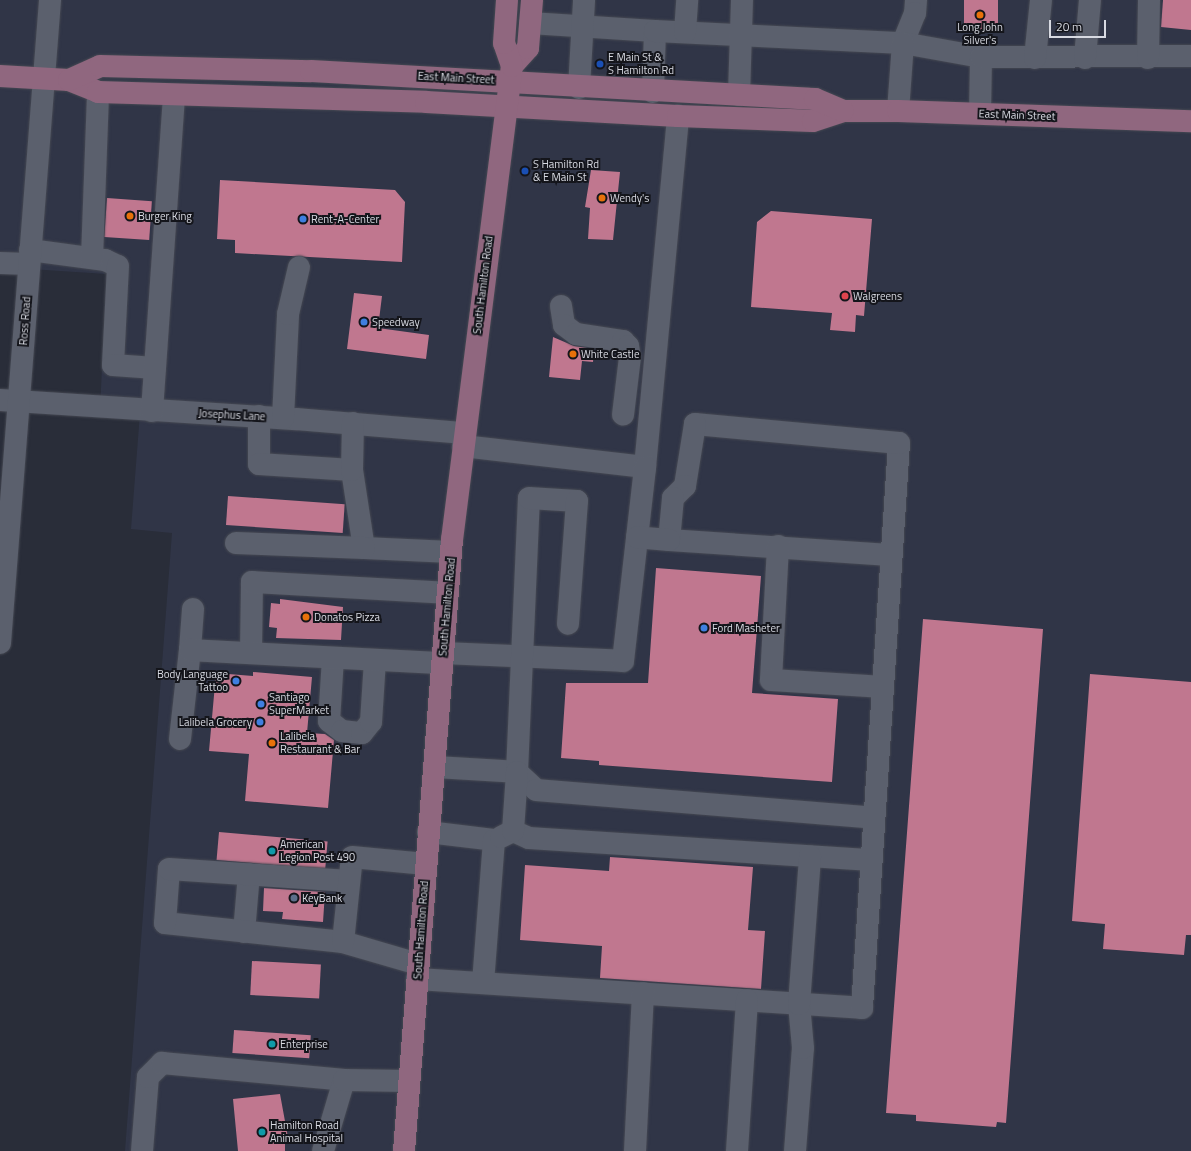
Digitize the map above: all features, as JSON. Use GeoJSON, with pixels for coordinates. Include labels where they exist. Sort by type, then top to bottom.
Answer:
{"type":"FeatureCollection","features":[{"type":"Feature","properties":{"kind":"main road","name":"South Hamilton Road"},"geometry":{"type":"LineString","coordinates":[[404,1151],[451,552],[463,440],[511,73],[504,43],[507,0]]}},
{"type":"Feature","properties":{"kind":"main road"},"geometry":{"type":"LineString","coordinates":[[511,73],[528,48],[532,0]]}},
{"type":"Feature","properties":{"kind":"main road","name":"East Main Street"},"geometry":{"type":"LineString","coordinates":[[69,80],[100,66],[511,73],[579,88],[815,99],[843,111]]}},
{"type":"Feature","properties":{"kind":"main road","name":"East Main Street"},"geometry":{"type":"LineString","coordinates":[[0,76],[69,80],[98,92],[174,97],[506,107],[813,121],[843,111],[898,111],[1191,121]]}},
{"type":"Feature","properties":{"kind":"street","name":"Ross Road"},"geometry":{"type":"LineString","coordinates":[[0,642],[9,401],[30,257],[50,0]]}},
{"type":"Feature","properties":{"kind":"street"},"geometry":{"type":"LineString","coordinates":[[579,88],[584,0]]}},
{"type":"Feature","properties":{"kind":"street"},"geometry":{"type":"LineString","coordinates":[[685,32],[687,0]]}},
{"type":"Feature","properties":{"kind":"street"},"geometry":{"type":"LineString","coordinates":[[739,95],[742,0]]}},
{"type":"Feature","properties":{"kind":"street"},"geometry":{"type":"LineString","coordinates":[[898,111],[903,43],[915,13],[916,0]]}},
{"type":"Feature","properties":{"kind":"street"},"geometry":{"type":"LineString","coordinates":[[1035,58],[1041,0]]}},
{"type":"Feature","properties":{"kind":"street"},"geometry":{"type":"LineString","coordinates":[[1085,58],[1090,0]]}},
{"type":"Feature","properties":{"kind":"street"},"geometry":{"type":"LineString","coordinates":[[1148,58],[1149,0]]}},
{"type":"Feature","properties":{"kind":"street"},"geometry":{"type":"LineString","coordinates":[[530,23],[656,31],[903,43],[981,57],[1148,58],[1191,56]]}},
{"type":"Feature","properties":{"kind":"street"},"geometry":{"type":"LineString","coordinates":[[653,92],[656,31]]}},
{"type":"Feature","properties":{"kind":"street"},"geometry":{"type":"LineString","coordinates":[[980,114],[981,57]]}},
{"type":"Feature","properties":{"kind":"street"},"geometry":{"type":"LineString","coordinates":[[92,258],[98,92]]}},
{"type":"Feature","properties":{"kind":"street"},"geometry":{"type":"LineString","coordinates":[[152,411],[174,97]]}},
{"type":"Feature","properties":{"kind":"street"},"geometry":{"type":"LineString","coordinates":[[190,650],[375,660],[521,657],[623,661],[637,538],[678,116]]}},
{"type":"Feature","properties":{"kind":"street"},"geometry":{"type":"LineString","coordinates":[[0,263],[30,257],[92,258],[118,266],[113,365],[155,368]]}},
{"type":"Feature","properties":{"kind":"street"},"geometry":{"type":"LineString","coordinates":[[284,418],[288,314],[299,268]]}},
{"type":"Feature","properties":{"kind":"street"},"geometry":{"type":"LineString","coordinates":[[561,306],[564,325],[576,334],[623,340],[628,346],[630,357],[623,415]]}},
{"type":"Feature","properties":{"kind":"street","name":"Josephus Lane"},"geometry":{"type":"LineString","coordinates":[[9,401],[353,423],[644,467]]}},
{"type":"Feature","properties":{"kind":"street"},"geometry":{"type":"LineString","coordinates":[[259,416],[259,464],[352,470]]}},
{"type":"Feature","properties":{"kind":"street"},"geometry":{"type":"LineString","coordinates":[[353,423],[352,470],[364,548]]}},
{"type":"Feature","properties":{"kind":"street"},"geometry":{"type":"LineString","coordinates":[[349,881],[169,868],[165,923],[343,942],[418,971],[483,983],[862,1008],[889,556],[899,443],[695,424],[685,486],[673,498],[669,540]]}},
{"type":"Feature","properties":{"kind":"street"},"geometry":{"type":"LineString","coordinates":[[513,831],[529,498],[577,501],[568,624]]}},
{"type":"Feature","properties":{"kind":"street"},"geometry":{"type":"LineString","coordinates":[[637,538],[778,546],[889,556]]}},
{"type":"Feature","properties":{"kind":"street"},"geometry":{"type":"LineString","coordinates":[[236,542],[451,552]]}},
{"type":"Feature","properties":{"kind":"street"},"geometry":{"type":"LineString","coordinates":[[778,546],[771,680],[881,687]]}},
{"type":"Feature","properties":{"kind":"street"},"geometry":{"type":"LineString","coordinates":[[251,653],[252,582],[448,593]]}},
{"type":"Feature","properties":{"kind":"street"},"geometry":{"type":"LineString","coordinates":[[269,583],[264,606],[264,637],[269,643],[304,645],[328,657]]}},
{"type":"Feature","properties":{"kind":"street"},"geometry":{"type":"LineString","coordinates":[[180,739],[193,609]]}},
{"type":"Feature","properties":{"kind":"street"},"geometry":{"type":"LineString","coordinates":[[328,657],[329,721],[342,731],[362,733],[371,722],[375,660]]}},
{"type":"Feature","properties":{"kind":"street"},"geometry":{"type":"LineString","coordinates":[[434,767],[517,772],[536,790],[874,818]]}},
{"type":"Feature","properties":{"kind":"street"},"geometry":{"type":"LineString","coordinates":[[428,832],[494,840],[513,831],[529,838],[871,860]]}},
{"type":"Feature","properties":{"kind":"street"},"geometry":{"type":"LineString","coordinates":[[483,983],[494,840]]}},
{"type":"Feature","properties":{"kind":"street"},"geometry":{"type":"LineString","coordinates":[[795,1151],[803,1048],[799,1004],[810,856]]}},
{"type":"Feature","properties":{"kind":"street"},"geometry":{"type":"LineString","coordinates":[[343,942],[352,857],[426,864]]}},
{"type":"Feature","properties":{"kind":"street"},"geometry":{"type":"LineString","coordinates":[[244,932],[249,874]]}},
{"type":"Feature","properties":{"kind":"street"},"geometry":{"type":"LineString","coordinates":[[635,1151],[643,993]]}},
{"type":"Feature","properties":{"kind":"street"},"geometry":{"type":"LineString","coordinates":[[737,1151],[747,1000]]}},
{"type":"Feature","properties":{"kind":"street"},"geometry":{"type":"LineString","coordinates":[[142,1151],[148,1078],[162,1063],[344,1080],[409,1081]]}},
{"type":"Feature","properties":{"kind":"street"},"geometry":{"type":"LineString","coordinates":[[323,1151],[344,1080]]}},
{"type":"Feature","properties":{"kind":"shaded area"},"geometry":{"type":"Polygon","coordinates":[[[0,0],[1191,0],[1191,1151],[125,1151],[172,533],[131,529],[140,413],[100,412],[106,274],[0,267],[0,0]]]}},
{"type":"Feature","properties":{"kind":"building","name":"Long John Silver's"},"geometry":{"type":"Polygon","coordinates":[[[964,0],[998,0],[998,30],[964,30],[964,0]]]}},
{"type":"Feature","properties":{"kind":"building"},"geometry":{"type":"Polygon","coordinates":[[[1163,0],[1191,0],[1191,30],[1161,27],[1163,0]]]}},
{"type":"Feature","properties":{"kind":"building","name":"Wendy's"},"geometry":{"type":"Polygon","coordinates":[[[591,170],[620,172],[613,240],[588,239],[590,208],[585,207],[591,170]]]}},
{"type":"Feature","properties":{"kind":"building"},"geometry":{"type":"Polygon","coordinates":[[[220,180],[395,190],[405,202],[402,262],[235,253],[235,240],[217,239],[220,180]]]}},
{"type":"Feature","properties":{"kind":"building","name":"Burger King"},"geometry":{"type":"Polygon","coordinates":[[[107,198],[152,201],[149,240],[104,237],[107,198]]]}},
{"type":"Feature","properties":{"kind":"building","name":"Walgreens"},"geometry":{"type":"Polygon","coordinates":[[[771,211],[872,219],[864,316],[856,315],[855,332],[830,330],[832,313],[751,307],[757,222],[771,211]]]}},
{"type":"Feature","properties":{"kind":"building"},"geometry":{"type":"Polygon","coordinates":[[[354,293],[382,296],[378,328],[429,335],[426,359],[347,349],[354,293]]]}},
{"type":"Feature","properties":{"kind":"building","name":"White Castle"},"geometry":{"type":"Polygon","coordinates":[[[553,337],[574,346],[594,349],[593,362],[582,361],[580,380],[549,377],[553,337]]]}},
{"type":"Feature","properties":{"kind":"building"},"geometry":{"type":"Polygon","coordinates":[[[228,496],[345,504],[343,533],[226,525],[228,496]]]}},
{"type":"Feature","properties":{"kind":"building","name":"Ford Masheter"},"geometry":{"type":"Polygon","coordinates":[[[656,568],[761,576],[752,693],[838,699],[832,782],[599,765],[599,761],[561,758],[566,683],[648,683],[656,568]]]}},
{"type":"Feature","properties":{"kind":"building","name":"Donatos Pizza"},"geometry":{"type":"Polygon","coordinates":[[[280,599],[343,607],[341,640],[276,638],[277,628],[269,627],[271,603],[280,604],[280,599]]]}},
{"type":"Feature","properties":{"kind":"building"},"geometry":{"type":"Polygon","coordinates":[[[923,619],[1043,629],[1006,1123],[997,1122],[996,1127],[916,1121],[916,1115],[886,1113],[923,619]]]}},
{"type":"Feature","properties":{"kind":"building"},"geometry":{"type":"Polygon","coordinates":[[[253,672],[312,677],[307,733],[325,734],[334,740],[328,808],[245,801],[249,754],[209,751],[216,673],[253,676],[253,672]]]}},
{"type":"Feature","properties":{"kind":"building"},"geometry":{"type":"Polygon","coordinates":[[[1090,674],[1191,682],[1191,935],[1186,935],[1184,955],[1103,949],[1105,924],[1072,921],[1090,674]]]}},
{"type":"Feature","properties":{"kind":"building","name":"American Legion Post 490"},"geometry":{"type":"Polygon","coordinates":[[[219,832],[328,841],[325,869],[217,860],[219,832]]]}},
{"type":"Feature","properties":{"kind":"building"},"geometry":{"type":"Polygon","coordinates":[[[610,857],[753,867],[748,930],[765,931],[761,989],[600,978],[602,946],[520,940],[525,865],[609,871],[610,857]]]}},
{"type":"Feature","properties":{"kind":"building","name":"KeyBank"},"geometry":{"type":"Polygon","coordinates":[[[264,888],[325,892],[323,922],[282,919],[283,912],[263,911],[264,888]]]}},
{"type":"Feature","properties":{"kind":"building"},"geometry":{"type":"Polygon","coordinates":[[[252,961],[321,965],[319,999],[250,995],[252,961]]]}},
{"type":"Feature","properties":{"kind":"building","name":"Enterprise"},"geometry":{"type":"Polygon","coordinates":[[[234,1030],[311,1035],[309,1058],[232,1053],[234,1030]]]}},
{"type":"Feature","properties":{"kind":"building","name":"Hamilton Road Animal Hospital"},"geometry":{"type":"Polygon","coordinates":[[[280,1094],[289,1143],[285,1143],[285,1151],[238,1151],[233,1099],[280,1094]]]}},
{"type":"Feature","properties":{"kind":"place","name":"Long John Silver's"},"geometry":{"type":"Point","coordinates":[980,15]}},
{"type":"Feature","properties":{"kind":"place","name":"E Main St & S Hamilton Rd"},"geometry":{"type":"Point","coordinates":[600,64]}},
{"type":"Feature","properties":{"kind":"place","name":"S Hamilton Rd & E Main St"},"geometry":{"type":"Point","coordinates":[525,171]}},
{"type":"Feature","properties":{"kind":"place","name":"Wendy's"},"geometry":{"type":"Point","coordinates":[602,198]}},
{"type":"Feature","properties":{"kind":"place","name":"Burger King"},"geometry":{"type":"Point","coordinates":[130,216]}},
{"type":"Feature","properties":{"kind":"place","name":"Rent-A-Center"},"geometry":{"type":"Point","coordinates":[303,219]}},
{"type":"Feature","properties":{"kind":"place","name":"Walgreens"},"geometry":{"type":"Point","coordinates":[845,296]}},
{"type":"Feature","properties":{"kind":"place","name":"Speedway"},"geometry":{"type":"Point","coordinates":[364,322]}},
{"type":"Feature","properties":{"kind":"place","name":"White Castle"},"geometry":{"type":"Point","coordinates":[573,354]}},
{"type":"Feature","properties":{"kind":"place","name":"Donatos Pizza"},"geometry":{"type":"Point","coordinates":[306,617]}},
{"type":"Feature","properties":{"kind":"place","name":"Ford Masheter"},"geometry":{"type":"Point","coordinates":[704,628]}},
{"type":"Feature","properties":{"kind":"place","name":"Body Language Tattoo"},"geometry":{"type":"Point","coordinates":[236,681]}},
{"type":"Feature","properties":{"kind":"place","name":"Santiago SuperMarket"},"geometry":{"type":"Point","coordinates":[261,704]}},
{"type":"Feature","properties":{"kind":"place","name":"Lalibela Grocery"},"geometry":{"type":"Point","coordinates":[260,722]}},
{"type":"Feature","properties":{"kind":"place","name":"Lalibela Restaurant & Bar"},"geometry":{"type":"Point","coordinates":[272,743]}},
{"type":"Feature","properties":{"kind":"place","name":"American Legion Post 490"},"geometry":{"type":"Point","coordinates":[272,851]}},
{"type":"Feature","properties":{"kind":"place","name":"KeyBank"},"geometry":{"type":"Point","coordinates":[294,898]}},
{"type":"Feature","properties":{"kind":"place","name":"Enterprise"},"geometry":{"type":"Point","coordinates":[272,1044]}},
{"type":"Feature","properties":{"kind":"place","name":"Hamilton Road Animal Hospital"},"geometry":{"type":"Point","coordinates":[262,1132]}}]}
